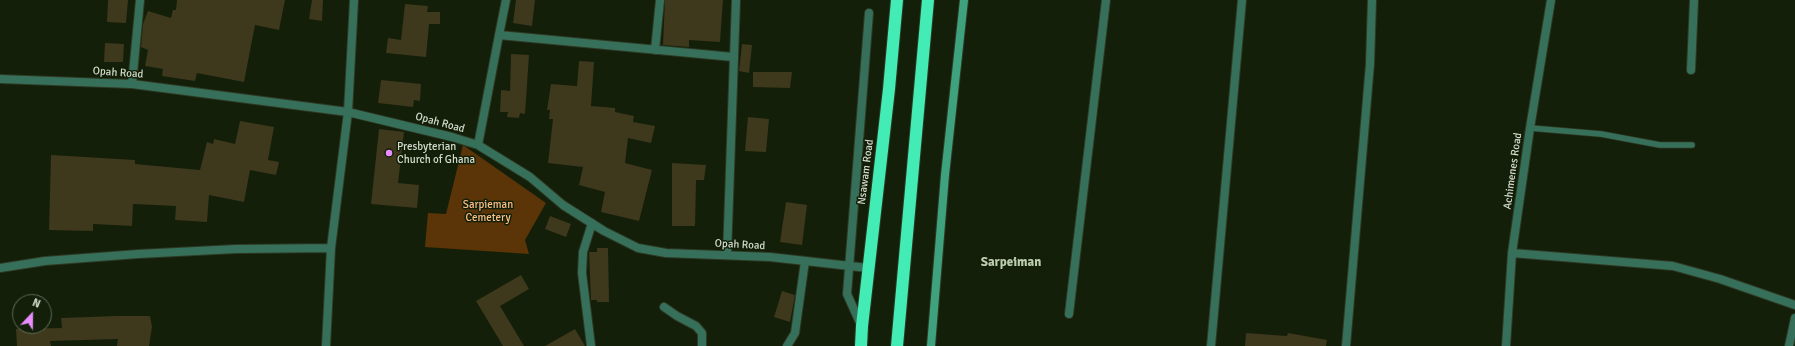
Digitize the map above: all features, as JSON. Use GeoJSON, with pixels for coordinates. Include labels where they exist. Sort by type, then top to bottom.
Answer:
{"type":"FeatureCollection","features":[{"type":"Feature","properties":{"kind":"highway","name":"Nsawam Road"},"geometry":{"type":"LineString","coordinates":[[861,346],[868,268],[889,89],[897,0]]}},
{"type":"Feature","properties":{"kind":"highway"},"geometry":{"type":"LineString","coordinates":[[897,346],[928,0]]}},
{"type":"Feature","properties":{"kind":"main road"},"geometry":{"type":"LineString","coordinates":[[931,346],[945,175],[964,0]]}},
{"type":"Feature","properties":{"kind":"street"},"geometry":{"type":"LineString","coordinates":[[132,84],[140,0]]}},
{"type":"Feature","properties":{"kind":"street"},"geometry":{"type":"LineString","coordinates":[[326,346],[331,248],[348,112],[354,0]]}},
{"type":"Feature","properties":{"kind":"street"},"geometry":{"type":"LineString","coordinates":[[478,145],[506,0]]}},
{"type":"Feature","properties":{"kind":"street"},"geometry":{"type":"LineString","coordinates":[[655,50],[660,0]]}},
{"type":"Feature","properties":{"kind":"street"},"geometry":{"type":"LineString","coordinates":[[727,255],[736,0]]}},
{"type":"Feature","properties":{"kind":"street"},"geometry":{"type":"LineString","coordinates":[[1069,314],[1106,0]]}},
{"type":"Feature","properties":{"kind":"street"},"geometry":{"type":"LineString","coordinates":[[1211,346],[1242,0]]}},
{"type":"Feature","properties":{"kind":"street"},"geometry":{"type":"LineString","coordinates":[[1346,346],[1370,64],[1372,0]]}},
{"type":"Feature","properties":{"kind":"street","name":"Achimenes Road"},"geometry":{"type":"LineString","coordinates":[[1506,346],[1512,253],[1530,128],[1551,0]]}},
{"type":"Feature","properties":{"kind":"street"},"geometry":{"type":"LineString","coordinates":[[1691,70],[1694,0]]}},
{"type":"Feature","properties":{"kind":"street"},"geometry":{"type":"LineString","coordinates":[[862,326],[848,294],[869,13]]}},
{"type":"Feature","properties":{"kind":"street"},"geometry":{"type":"LineString","coordinates":[[499,35],[733,57]]}},
{"type":"Feature","properties":{"kind":"street","name":"Opah Road"},"geometry":{"type":"LineString","coordinates":[[0,79],[132,84],[348,112],[452,137],[478,145],[530,177],[563,205],[638,248],[666,253],[727,255],[868,268]]}},
{"type":"Feature","properties":{"kind":"street"},"geometry":{"type":"LineString","coordinates":[[591,346],[582,273],[583,252],[592,223]]}},
{"type":"Feature","properties":{"kind":"street"},"geometry":{"type":"LineString","coordinates":[[0,268],[45,261],[138,254],[236,249],[331,248]]}},
{"type":"Feature","properties":{"kind":"street"},"geometry":{"type":"LineString","coordinates":[[1512,253],[1674,266],[1720,278],[1795,305]]}},
{"type":"Feature","properties":{"kind":"street"},"geometry":{"type":"LineString","coordinates":[[787,346],[795,333],[805,261]]}},
{"type":"Feature","properties":{"kind":"street"},"geometry":{"type":"LineString","coordinates":[[664,307],[676,316],[696,326],[702,334],[702,346]]}},
{"type":"Feature","properties":{"kind":"street"},"geometry":{"type":"LineString","coordinates":[[1789,346],[1795,318]]}},
{"type":"Feature","properties":{"kind":"lane"},"geometry":{"type":"LineString","coordinates":[[1530,128],[1601,134],[1660,145],[1692,145]]}},
{"type":"Feature","properties":{"kind":"green space","name":"Sarpieman Cemetery"},"geometry":{"type":"Polygon","coordinates":[[[463,145],[546,203],[525,240],[529,254],[425,247],[428,213],[446,214],[463,145]]]}},
{"type":"Feature","properties":{"kind":"building"},"geometry":{"type":"Polygon","coordinates":[[[108,0],[128,0],[126,23],[107,22],[108,0]]]}},
{"type":"Feature","properties":{"kind":"building"},"geometry":{"type":"Polygon","coordinates":[[[177,0],[285,0],[279,30],[255,25],[244,82],[197,73],[195,81],[162,76],[163,69],[145,66],[148,50],[141,47],[143,24],[148,11],[171,18],[173,10],[176,10],[177,0]]]}},
{"type":"Feature","properties":{"kind":"building"},"geometry":{"type":"Polygon","coordinates":[[[312,0],[323,0],[322,21],[309,19],[312,0]]]}},
{"type":"Feature","properties":{"kind":"building"},"geometry":{"type":"Polygon","coordinates":[[[516,0],[535,0],[532,26],[513,23],[516,0]]]}},
{"type":"Feature","properties":{"kind":"building"},"geometry":{"type":"Polygon","coordinates":[[[665,0],[723,0],[720,42],[689,40],[689,47],[663,45],[665,0]]]}},
{"type":"Feature","properties":{"kind":"building"},"geometry":{"type":"Polygon","coordinates":[[[405,4],[428,6],[427,12],[440,12],[440,24],[429,24],[426,57],[386,53],[388,38],[401,40],[405,4]]]}},
{"type":"Feature","properties":{"kind":"building"},"geometry":{"type":"Polygon","coordinates":[[[105,43],[124,44],[123,62],[104,62],[105,43]]]}},
{"type":"Feature","properties":{"kind":"building"},"geometry":{"type":"Polygon","coordinates":[[[742,44],[752,45],[749,73],[739,71],[742,44]]]}},
{"type":"Feature","properties":{"kind":"building"},"geometry":{"type":"Polygon","coordinates":[[[511,54],[529,55],[525,114],[520,113],[519,118],[507,117],[508,112],[500,112],[501,90],[510,91],[511,54]]]}},
{"type":"Feature","properties":{"kind":"building"},"geometry":{"type":"Polygon","coordinates":[[[579,61],[594,62],[591,106],[615,108],[615,112],[634,116],[633,122],[655,126],[651,143],[628,138],[625,163],[652,170],[639,221],[601,212],[605,192],[579,185],[583,167],[548,163],[553,119],[549,119],[550,110],[547,110],[551,84],[577,86],[579,61]]]}},
{"type":"Feature","properties":{"kind":"building"},"geometry":{"type":"Polygon","coordinates":[[[753,72],[792,72],[790,88],[753,87],[753,72]]]}},
{"type":"Feature","properties":{"kind":"building"},"geometry":{"type":"Polygon","coordinates":[[[381,80],[421,84],[420,101],[414,100],[413,107],[378,103],[381,80]]]}},
{"type":"Feature","properties":{"kind":"building"},"geometry":{"type":"Polygon","coordinates":[[[748,117],[769,119],[766,152],[745,151],[748,117]]]}},
{"type":"Feature","properties":{"kind":"building"},"geometry":{"type":"Polygon","coordinates":[[[240,121],[274,127],[268,160],[279,162],[276,175],[250,170],[244,202],[209,195],[207,222],[175,220],[176,206],[133,204],[132,226],[93,224],[93,231],[49,230],[51,155],[135,160],[135,164],[200,170],[207,142],[213,144],[214,139],[235,144],[240,121]]]}},
{"type":"Feature","properties":{"kind":"building"},"geometry":{"type":"Polygon","coordinates":[[[379,129],[404,132],[398,183],[419,185],[417,208],[371,204],[379,129]]]}},
{"type":"Feature","properties":{"kind":"building"},"geometry":{"type":"Polygon","coordinates":[[[672,163],[706,165],[704,180],[696,180],[695,226],[672,226],[672,163]]]}},
{"type":"Feature","properties":{"kind":"building"},"geometry":{"type":"Polygon","coordinates":[[[786,202],[807,205],[802,245],[780,242],[786,202]]]}},
{"type":"Feature","properties":{"kind":"building"},"geometry":{"type":"Polygon","coordinates":[[[550,216],[571,224],[566,237],[545,229],[550,216]]]}},
{"type":"Feature","properties":{"kind":"building"},"geometry":{"type":"Polygon","coordinates":[[[597,248],[608,248],[609,302],[597,302],[597,300],[591,300],[589,252],[597,252],[597,248]]]}},
{"type":"Feature","properties":{"kind":"building"},"geometry":{"type":"Polygon","coordinates":[[[521,275],[529,289],[500,306],[524,346],[503,346],[476,301],[521,275]]]}},
{"type":"Feature","properties":{"kind":"building"},"geometry":{"type":"Polygon","coordinates":[[[782,291],[795,295],[790,322],[774,317],[782,291]]]}},
{"type":"Feature","properties":{"kind":"building"},"geometry":{"type":"Polygon","coordinates":[[[150,316],[152,327],[149,346],[117,346],[118,339],[50,341],[51,346],[17,346],[16,334],[52,334],[52,328],[62,328],[61,318],[150,316]]]}},
{"type":"Feature","properties":{"kind":"building"},"geometry":{"type":"Polygon","coordinates":[[[575,329],[585,346],[545,346],[575,329]]]}},
{"type":"Feature","properties":{"kind":"building"},"geometry":{"type":"Polygon","coordinates":[[[1246,333],[1287,336],[1288,333],[1327,340],[1326,346],[1245,346],[1246,333]]]}},
{"type":"Feature","properties":{"kind":"place","name":"Presbyterian Church of Ghana"},"geometry":{"type":"Point","coordinates":[389,153]}},
{"type":"Feature","properties":{"kind":"district","name":"Sarpeiman"},"geometry":{"type":"Point","coordinates":[1011,263]}}]}
